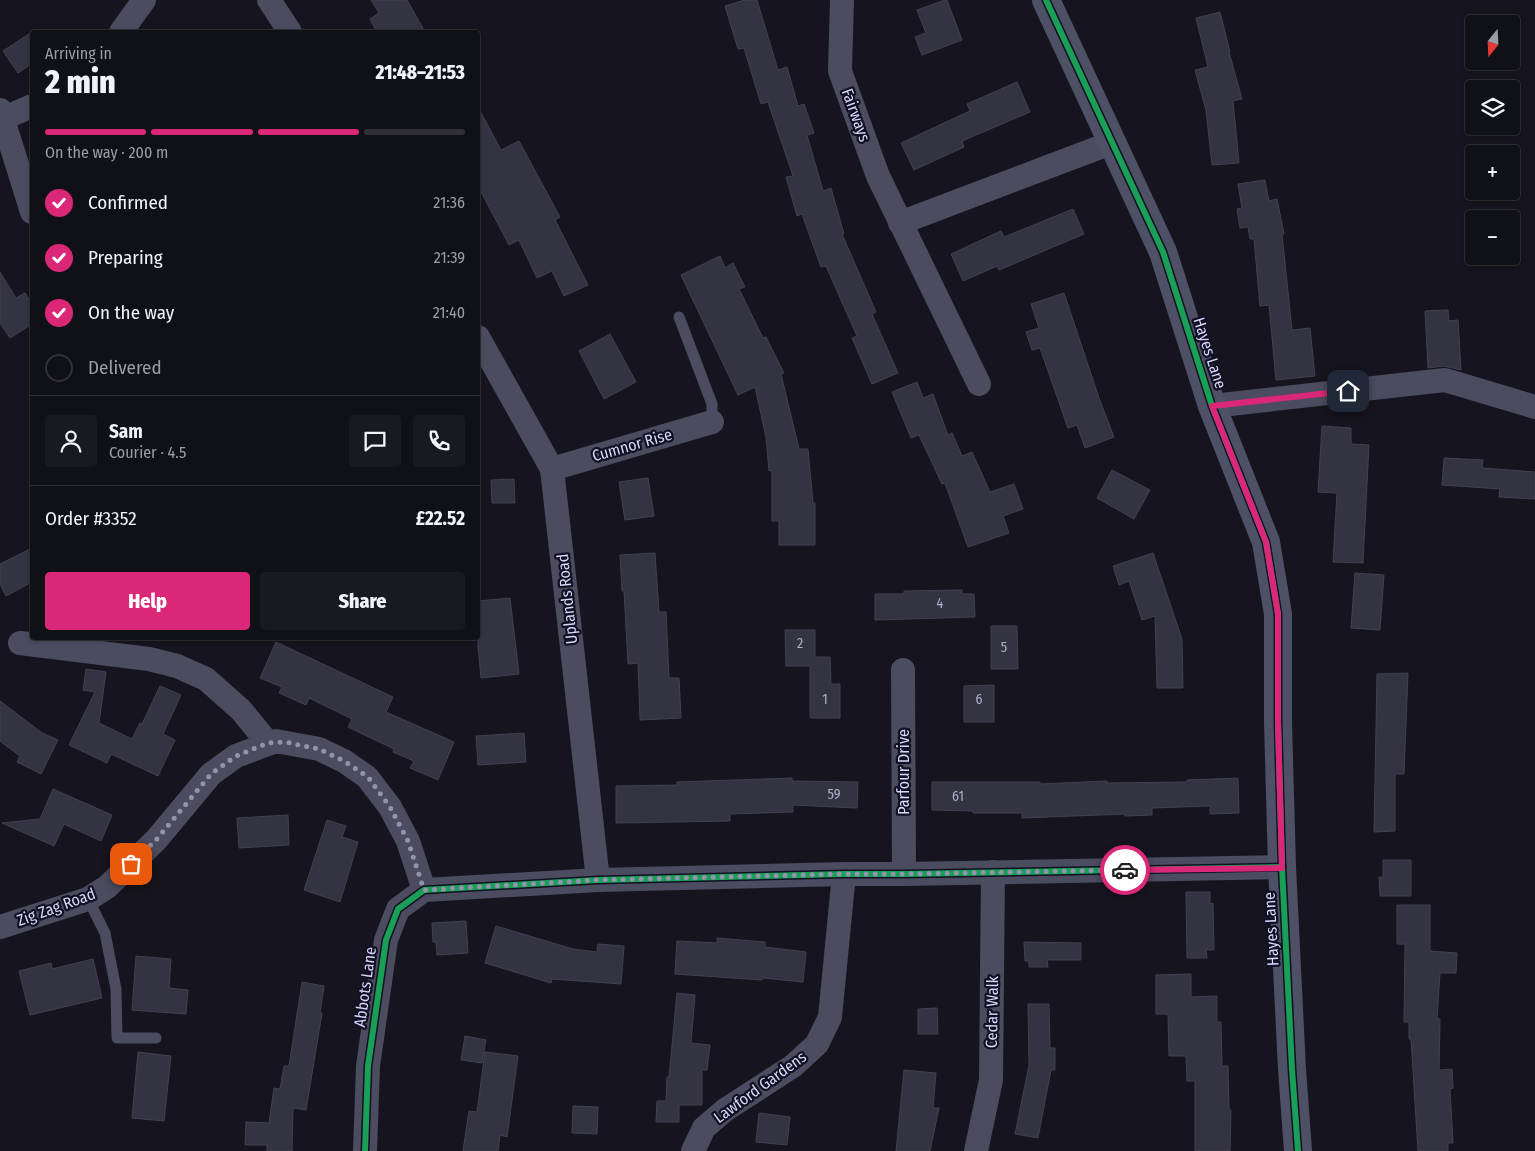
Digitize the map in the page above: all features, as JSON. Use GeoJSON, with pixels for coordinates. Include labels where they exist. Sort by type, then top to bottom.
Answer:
{"type":"FeatureCollection","features":[{"type":"Feature","properties":{"kind":"street"},"geometry":{"type":"LineString","coordinates":[[122,30],[144,0]]}},
{"type":"Feature","properties":{"kind":"street"},"geometry":{"type":"LineString","coordinates":[[270,0],[289,30]]}},
{"type":"Feature","properties":{"kind":"street","name":"Fairways"},"geometry":{"type":"LineString","coordinates":[[842,0],[840,71],[878,176],[979,384]]}},
{"type":"Feature","properties":{"kind":"street","name":"Hayes Lane"},"geometry":{"type":"LineString","coordinates":[[1046,0],[1163,252],[1212,406],[1266,542],[1278,614],[1278,722],[1282,868],[1298,1151]]}},
{"type":"Feature","properties":{"kind":"street"},"geometry":{"type":"LineString","coordinates":[[30,107],[2,114],[30,205]]}},
{"type":"Feature","properties":{"kind":"street"},"geometry":{"type":"LineString","coordinates":[[900,223],[1111,143]]}},
{"type":"Feature","properties":{"kind":"street","name":"Uplands Road"},"geometry":{"type":"LineString","coordinates":[[480,341],[552,469],[598,880]]}},
{"type":"Feature","properties":{"kind":"street"},"geometry":{"type":"LineString","coordinates":[[1212,406],[1445,380],[1535,407]]}},
{"type":"Feature","properties":{"kind":"street","name":"Cumnor Rise"},"geometry":{"type":"LineString","coordinates":[[552,469],[712,422]]}},
{"type":"Feature","properties":{"kind":"street"},"geometry":{"type":"LineString","coordinates":[[20,643],[149,660],[178,666],[206,679],[241,710],[268,743]]}},
{"type":"Feature","properties":{"kind":"street","name":"Parfour Drive"},"geometry":{"type":"LineString","coordinates":[[903,670],[904,874]]}},
{"type":"Feature","properties":{"kind":"street","name":"Zig Zag Road"},"geometry":{"type":"LineString","coordinates":[[0,927],[88,899],[107,887],[156,840],[211,774],[236,756],[268,743],[285,742],[319,749],[344,761],[368,777],[390,807],[408,841],[424,890]]}},
{"type":"Feature","properties":{"kind":"street"},"geometry":{"type":"LineString","coordinates":[[424,890],[598,880],[844,874],[1282,868]]}},
{"type":"Feature","properties":{"kind":"street","name":"Cedar Walk"},"geometry":{"type":"LineString","coordinates":[[976,1151],[991,1080],[993,872]]}},
{"type":"Feature","properties":{"kind":"street","name":"Lawford Gardens"},"geometry":{"type":"LineString","coordinates":[[692,1151],[704,1128],[725,1110],[793,1066],[817,1044],[830,1017],[844,874]]}},
{"type":"Feature","properties":{"kind":"street","name":"Abbots Lane"},"geometry":{"type":"LineString","coordinates":[[365,1151],[368,1066],[386,940],[398,909],[424,890]]}},
{"type":"Feature","properties":{"kind":"lane"},"geometry":{"type":"LineString","coordinates":[[679,316],[712,404],[712,422]]}},
{"type":"Feature","properties":{"kind":"lane"},"geometry":{"type":"LineString","coordinates":[[88,899],[104,933],[116,989],[116,1038],[156,1038]]}},
{"type":"Feature","properties":{"kind":"building"},"geometry":{"type":"Polygon","coordinates":[[[371,0],[407,0],[424,30],[376,30],[370,19],[379,13],[371,0]]]}},
{"type":"Feature","properties":{"kind":"building"},"geometry":{"type":"Polygon","coordinates":[[[745,0],[757,0],[778,70],[787,67],[798,106],[804,104],[814,133],[807,135],[823,191],[831,188],[844,234],[842,234],[876,312],[872,314],[898,373],[872,384],[852,338],[857,336],[826,266],[821,267],[802,214],[797,216],[786,177],[793,176],[768,102],[761,104],[744,48],[738,49],[725,6],[745,0]]]}},
{"type":"Feature","properties":{"kind":"building"},"geometry":{"type":"Polygon","coordinates":[[[947,0],[962,40],[922,55],[915,37],[926,33],[917,10],[947,0]]]}},
{"type":"Feature","properties":{"kind":"building"},"geometry":{"type":"Polygon","coordinates":[[[1220,12],[1242,99],[1233,101],[1239,163],[1212,165],[1206,110],[1195,70],[1208,67],[1196,18],[1220,12]]]}},
{"type":"Feature","properties":{"kind":"building"},"geometry":{"type":"Polygon","coordinates":[[[30,33],[30,64],[18,73],[3,51],[30,33]]]}},
{"type":"Feature","properties":{"kind":"building"},"geometry":{"type":"Polygon","coordinates":[[[1017,82],[1030,112],[962,141],[964,147],[914,170],[901,143],[970,111],[967,104],[1017,82]]]}},
{"type":"Feature","properties":{"kind":"building"},"geometry":{"type":"Polygon","coordinates":[[[480,111],[501,150],[519,141],[560,217],[555,220],[588,285],[564,296],[552,271],[537,278],[519,240],[509,245],[480,190],[480,111]]]}},
{"type":"Feature","properties":{"kind":"building"},"geometry":{"type":"Polygon","coordinates":[[[1265,180],[1269,201],[1277,199],[1284,234],[1282,234],[1292,330],[1310,328],[1315,376],[1276,380],[1269,305],[1260,306],[1254,239],[1250,239],[1248,227],[1240,228],[1237,209],[1242,208],[1238,184],[1265,180]]]}},
{"type":"Feature","properties":{"kind":"building"},"geometry":{"type":"Polygon","coordinates":[[[1073,209],[1084,234],[999,270],[997,266],[963,281],[951,254],[1001,231],[1004,237],[1073,209]]]}},
{"type":"Feature","properties":{"kind":"building"},"geometry":{"type":"Polygon","coordinates":[[[720,256],[725,268],[733,263],[745,287],[739,289],[763,338],[766,337],[784,373],[781,374],[799,449],[808,449],[813,503],[815,503],[815,545],[779,545],[779,521],[772,521],[772,470],[769,471],[766,437],[755,387],[738,395],[681,275],[720,256]]]}},
{"type":"Feature","properties":{"kind":"building"},"geometry":{"type":"Polygon","coordinates":[[[0,272],[16,298],[25,293],[30,301],[30,325],[10,338],[0,323],[0,272]]]}},
{"type":"Feature","properties":{"kind":"building"},"geometry":{"type":"Polygon","coordinates":[[[1064,293],[1114,437],[1085,448],[1077,425],[1068,428],[1040,348],[1032,350],[1026,332],[1039,328],[1031,304],[1064,293]]]}},
{"type":"Feature","properties":{"kind":"building"},"geometry":{"type":"Polygon","coordinates":[[[1448,310],[1449,321],[1458,320],[1461,370],[1444,366],[1428,368],[1425,311],[1448,310]]]}},
{"type":"Feature","properties":{"kind":"building"},"geometry":{"type":"Polygon","coordinates":[[[610,334],[636,382],[604,399],[579,351],[610,334]]]}},
{"type":"Feature","properties":{"kind":"building"},"geometry":{"type":"Polygon","coordinates":[[[917,382],[923,398],[933,394],[948,435],[952,433],[962,456],[972,452],[990,492],[1014,484],[1023,509],[1003,516],[1009,533],[968,547],[945,483],[942,484],[919,435],[911,438],[892,392],[917,382]]]}},
{"type":"Feature","properties":{"kind":"building"},"geometry":{"type":"Polygon","coordinates":[[[1322,426],[1351,428],[1351,444],[1369,445],[1363,563],[1333,562],[1337,493],[1318,492],[1322,426]]]}},
{"type":"Feature","properties":{"kind":"building"},"geometry":{"type":"Polygon","coordinates":[[[1444,458],[1483,460],[1482,468],[1535,472],[1535,499],[1499,497],[1500,489],[1442,485],[1444,458]]]}},
{"type":"Feature","properties":{"kind":"building"},"geometry":{"type":"Polygon","coordinates":[[[1112,470],[1150,490],[1134,519],[1097,498],[1112,470]]]}},
{"type":"Feature","properties":{"kind":"building"},"geometry":{"type":"Polygon","coordinates":[[[648,478],[654,516],[625,520],[619,482],[648,478]]]}},
{"type":"Feature","properties":{"kind":"building"},"geometry":{"type":"Polygon","coordinates":[[[514,479],[515,503],[492,503],[491,480],[514,479]]]}},
{"type":"Feature","properties":{"kind":"building"},"geometry":{"type":"Polygon","coordinates":[[[30,549],[30,583],[6,596],[0,584],[0,564],[30,549]]]}},
{"type":"Feature","properties":{"kind":"building"},"geometry":{"type":"Polygon","coordinates":[[[655,553],[659,612],[666,612],[669,678],[679,678],[681,718],[640,720],[638,663],[628,664],[620,555],[655,553]]]}},
{"type":"Feature","properties":{"kind":"building"},"geometry":{"type":"Polygon","coordinates":[[[1153,553],[1182,639],[1183,688],[1157,688],[1155,616],[1142,620],[1129,581],[1119,585],[1113,566],[1153,553]]]}},
{"type":"Feature","properties":{"kind":"building"},"geometry":{"type":"Polygon","coordinates":[[[1355,573],[1384,575],[1380,630],[1351,628],[1355,573]]]}},
{"type":"Feature","properties":{"kind":"building"},"geometry":{"type":"Polygon","coordinates":[[[962,590],[962,594],[974,594],[975,617],[875,620],[875,594],[904,594],[904,591],[962,590]]]}},
{"type":"Feature","properties":{"kind":"building"},"geometry":{"type":"Polygon","coordinates":[[[510,598],[519,674],[481,678],[478,646],[478,640],[480,640],[480,601],[510,598]]]}},
{"type":"Feature","properties":{"kind":"building"},"geometry":{"type":"Polygon","coordinates":[[[991,626],[1017,626],[1018,669],[991,669],[991,626]]]}},
{"type":"Feature","properties":{"kind":"building"},"geometry":{"type":"Polygon","coordinates":[[[785,630],[815,630],[815,657],[830,657],[831,684],[840,684],[840,718],[810,718],[810,666],[786,666],[785,630]]]}},
{"type":"Feature","properties":{"kind":"building"},"geometry":{"type":"Polygon","coordinates":[[[276,642],[393,697],[386,712],[454,742],[438,780],[410,768],[414,761],[393,752],[394,749],[348,727],[352,719],[309,698],[306,705],[279,693],[282,687],[260,678],[276,642]]]}},
{"type":"Feature","properties":{"kind":"building"},"geometry":{"type":"Polygon","coordinates":[[[86,669],[106,672],[99,723],[132,739],[140,723],[142,724],[160,686],[181,695],[163,734],[175,740],[158,776],[111,754],[107,763],[69,745],[95,692],[83,690],[86,669]]]}},
{"type":"Feature","properties":{"kind":"building"},"geometry":{"type":"Polygon","coordinates":[[[1408,673],[1404,774],[1395,774],[1395,831],[1374,832],[1377,674],[1408,673]]]}},
{"type":"Feature","properties":{"kind":"building"},"geometry":{"type":"Polygon","coordinates":[[[994,685],[994,722],[964,722],[964,686],[994,685]]]}},
{"type":"Feature","properties":{"kind":"building"},"geometry":{"type":"Polygon","coordinates":[[[0,701],[42,733],[58,740],[41,774],[17,762],[20,756],[0,741],[0,701]]]}},
{"type":"Feature","properties":{"kind":"building"},"geometry":{"type":"Polygon","coordinates":[[[524,733],[526,762],[478,765],[476,736],[524,733]]]}},
{"type":"Feature","properties":{"kind":"building"},"geometry":{"type":"Polygon","coordinates":[[[792,778],[792,781],[858,782],[857,808],[793,805],[793,812],[730,814],[730,821],[616,823],[616,786],[677,785],[677,782],[792,778]]]}},
{"type":"Feature","properties":{"kind":"building"},"geometry":{"type":"Polygon","coordinates":[[[1238,778],[1239,813],[1210,814],[1210,806],[1152,808],[1152,815],[1125,816],[1125,814],[1022,818],[1022,813],[973,813],[973,811],[932,810],[932,782],[1040,782],[1040,784],[1107,781],[1107,783],[1187,782],[1187,780],[1238,778]]]}},
{"type":"Feature","properties":{"kind":"building"},"geometry":{"type":"Polygon","coordinates":[[[53,789],[112,815],[101,841],[64,824],[54,846],[2,823],[40,819],[53,789]]]}},
{"type":"Feature","properties":{"kind":"building"},"geometry":{"type":"Polygon","coordinates":[[[288,815],[289,845],[239,848],[237,818],[288,815]]]}},
{"type":"Feature","properties":{"kind":"building"},"geometry":{"type":"Polygon","coordinates":[[[327,820],[346,826],[342,837],[358,842],[340,902],[304,890],[327,820]]]}},
{"type":"Feature","properties":{"kind":"building"},"geometry":{"type":"Polygon","coordinates":[[[1383,860],[1411,860],[1411,896],[1380,896],[1379,877],[1383,877],[1383,860]]]}},
{"type":"Feature","properties":{"kind":"building"},"geometry":{"type":"Polygon","coordinates":[[[1186,892],[1210,892],[1210,904],[1213,903],[1214,950],[1206,950],[1207,958],[1187,958],[1186,892]]]}},
{"type":"Feature","properties":{"kind":"building"},"geometry":{"type":"Polygon","coordinates":[[[1397,905],[1430,905],[1430,951],[1457,953],[1456,973],[1440,973],[1437,1019],[1440,1019],[1439,1070],[1452,1069],[1453,1088],[1450,1089],[1453,1143],[1448,1143],[1448,1151],[1418,1151],[1411,1039],[1409,1039],[1409,1022],[1404,1022],[1405,944],[1397,944],[1397,905]]]}},
{"type":"Feature","properties":{"kind":"building"},"geometry":{"type":"Polygon","coordinates":[[[466,921],[468,953],[437,955],[436,942],[433,942],[432,923],[466,921]]]}},
{"type":"Feature","properties":{"kind":"building"},"geometry":{"type":"Polygon","coordinates":[[[496,926],[573,949],[597,952],[598,944],[624,946],[621,984],[552,979],[551,983],[485,963],[496,926]]]}},
{"type":"Feature","properties":{"kind":"building"},"geometry":{"type":"Polygon","coordinates":[[[717,938],[765,942],[765,947],[806,952],[803,982],[675,974],[677,941],[717,943],[717,938]]]}},
{"type":"Feature","properties":{"kind":"building"},"geometry":{"type":"Polygon","coordinates":[[[1024,942],[1081,943],[1081,960],[1047,960],[1048,967],[1029,967],[1029,961],[1025,961],[1024,942]]]}},
{"type":"Feature","properties":{"kind":"building"},"geometry":{"type":"Polygon","coordinates":[[[136,956],[171,959],[169,988],[188,990],[186,1014],[132,1010],[136,956]]]}},
{"type":"Feature","properties":{"kind":"building"},"geometry":{"type":"Polygon","coordinates":[[[93,959],[102,998],[30,1015],[19,971],[51,963],[52,969],[93,959]]]}},
{"type":"Feature","properties":{"kind":"building"},"geometry":{"type":"Polygon","coordinates":[[[1191,974],[1191,997],[1217,996],[1217,1022],[1221,1022],[1222,1066],[1228,1066],[1229,1110],[1231,1110],[1230,1151],[1195,1151],[1195,1081],[1187,1081],[1186,1056],[1169,1056],[1168,1014],[1156,1014],[1156,975],[1191,974]]]}},
{"type":"Feature","properties":{"kind":"building"},"geometry":{"type":"Polygon","coordinates":[[[302,982],[324,986],[320,1013],[322,1013],[306,1110],[293,1108],[292,1151],[267,1151],[267,1145],[245,1145],[246,1122],[269,1123],[274,1088],[280,1089],[284,1066],[289,1066],[302,982]]]}},
{"type":"Feature","properties":{"kind":"building"},"geometry":{"type":"Polygon","coordinates":[[[677,993],[695,995],[691,1043],[710,1045],[707,1070],[702,1070],[702,1105],[679,1105],[679,1122],[656,1122],[657,1101],[666,1101],[677,993]]]}},
{"type":"Feature","properties":{"kind":"building"},"geometry":{"type":"Polygon","coordinates":[[[1028,1004],[1049,1004],[1050,1048],[1055,1048],[1055,1070],[1051,1070],[1038,1138],[1015,1134],[1029,1065],[1028,1004]]]}},
{"type":"Feature","properties":{"kind":"building"},"geometry":{"type":"Polygon","coordinates":[[[937,1008],[938,1034],[918,1034],[918,1009],[937,1008]]]}},
{"type":"Feature","properties":{"kind":"building"},"geometry":{"type":"Polygon","coordinates":[[[465,1036],[486,1040],[482,1063],[461,1060],[465,1036]]]}},
{"type":"Feature","properties":{"kind":"building"},"geometry":{"type":"Polygon","coordinates":[[[138,1052],[171,1056],[164,1121],[132,1118],[138,1052]]]}},
{"type":"Feature","properties":{"kind":"building"},"geometry":{"type":"Polygon","coordinates":[[[485,1052],[518,1056],[507,1137],[500,1135],[498,1151],[463,1151],[469,1111],[477,1112],[485,1052]]]}},
{"type":"Feature","properties":{"kind":"building"},"geometry":{"type":"Polygon","coordinates":[[[904,1070],[936,1073],[933,1108],[939,1108],[930,1151],[896,1151],[904,1070]]]}},
{"type":"Feature","properties":{"kind":"building"},"geometry":{"type":"Polygon","coordinates":[[[573,1106],[598,1107],[597,1134],[572,1133],[573,1106]]]}},
{"type":"Feature","properties":{"kind":"building"},"geometry":{"type":"Polygon","coordinates":[[[759,1113],[790,1117],[787,1145],[756,1142],[759,1113]]]}},
{"type":"Feature","properties":{"kind":"cycle path"},"geometry":{"type":"LineString","coordinates":[[1046,0],[1163,252],[1212,406],[1266,542],[1278,614],[1278,722],[1282,867],[1298,1151]]}},
{"type":"Feature","properties":{"kind":"cycle path"},"geometry":{"type":"LineString","coordinates":[[365,1151],[368,1066],[386,940],[398,909],[424,890],[598,880],[1282,867]]}},
{"type":"Feature","properties":{"kind":"way so far"},"geometry":{"type":"LineString","coordinates":[[131,864],[156,840],[211,774],[236,756],[268,743],[285,742],[319,749],[344,761],[368,777],[390,807],[408,841],[424,890],[598,880],[1125,870]]}},
{"type":"Feature","properties":{"kind":"route"},"geometry":{"type":"LineString","coordinates":[[1125,870],[1282,868],[1278,722],[1278,614],[1266,542],[1212,406],[1348,391]]}}]}
